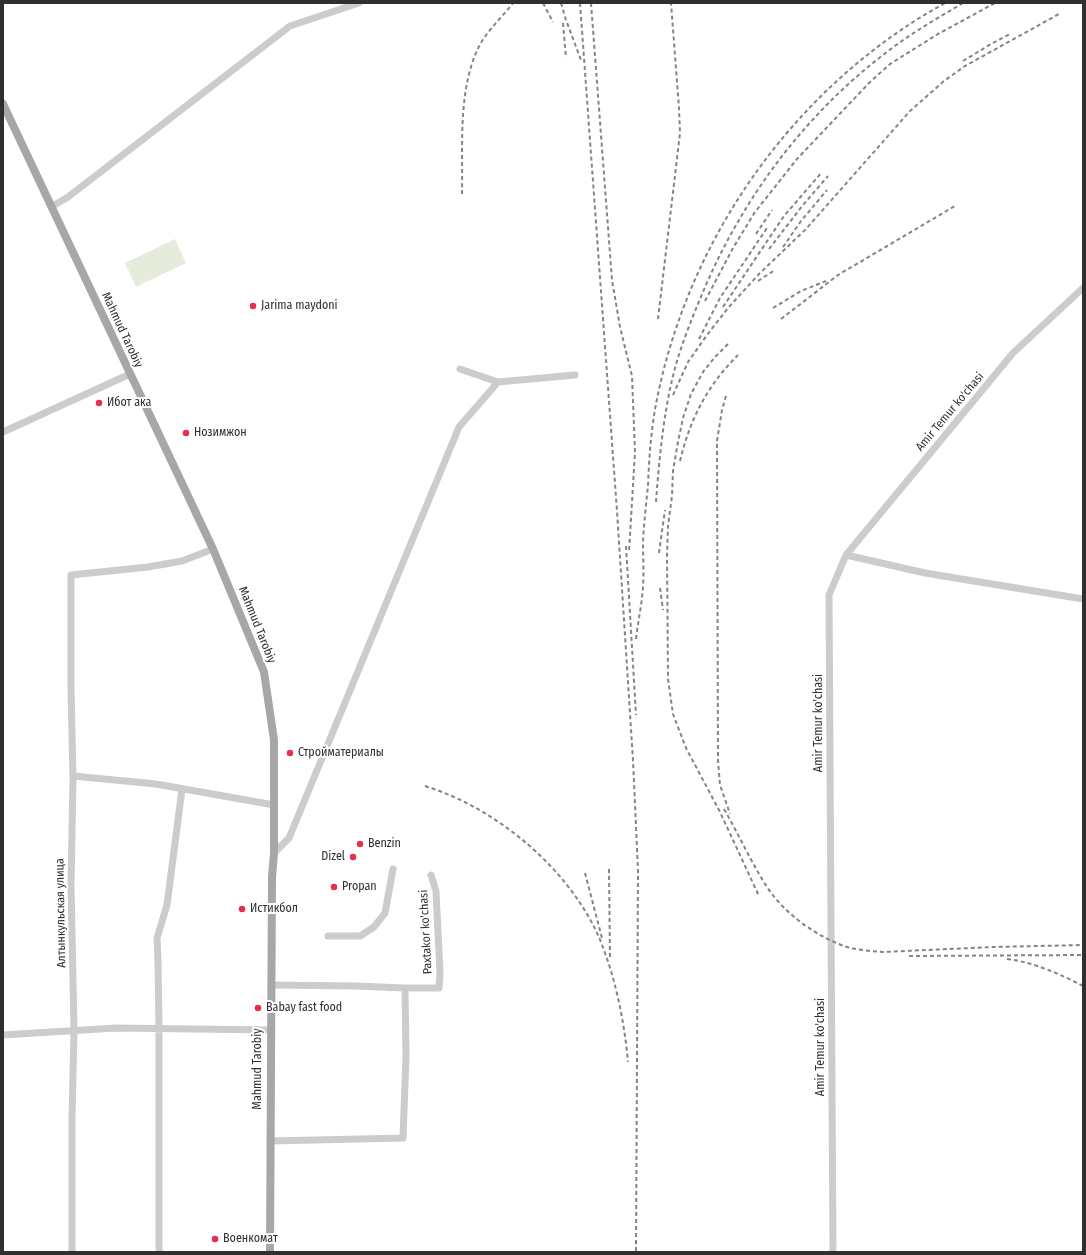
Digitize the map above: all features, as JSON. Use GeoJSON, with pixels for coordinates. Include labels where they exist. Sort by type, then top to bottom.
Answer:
{"type":"FeatureCollection","features":[{"type":"Feature","properties":{"kind":"main road","name":"Mahmud Tarobiy"},"geometry":{"type":"LineString","coordinates":[[3,104],[213,549],[264,672],[274,740],[274,853],[272,878],[270,1030],[270,1252]]}},
{"type":"Feature","properties":{"kind":"street"},"geometry":{"type":"LineString","coordinates":[[51,207],[68,197],[290,26],[359,3]]}},
{"type":"Feature","properties":{"kind":"street","name":"Amir Temur ko'chasi"},"geometry":{"type":"LineString","coordinates":[[833,1252],[829,594],[846,555],[1013,353],[1083,288]]}},
{"type":"Feature","properties":{"kind":"street"},"geometry":{"type":"LineString","coordinates":[[460,369],[498,382],[575,375]]}},
{"type":"Feature","properties":{"kind":"street"},"geometry":{"type":"LineString","coordinates":[[3,432],[130,374]]}},
{"type":"Feature","properties":{"kind":"street"},"geometry":{"type":"LineString","coordinates":[[274,853],[288,838],[459,427],[498,382]]}},
{"type":"Feature","properties":{"kind":"street","name":"Алтынкульская улица"},"geometry":{"type":"LineString","coordinates":[[72,1252],[72,1118],[74,1030],[71,885],[73,776],[71,575],[148,567],[182,561],[213,549]]}},
{"type":"Feature","properties":{"kind":"street"},"geometry":{"type":"LineString","coordinates":[[846,555],[925,573],[1083,599]]}},
{"type":"Feature","properties":{"kind":"street"},"geometry":{"type":"LineString","coordinates":[[73,776],[156,784],[274,805]]}},
{"type":"Feature","properties":{"kind":"street"},"geometry":{"type":"LineString","coordinates":[[159,1252],[159,1029],[157,938],[167,905],[182,789]]}},
{"type":"Feature","properties":{"kind":"street"},"geometry":{"type":"LineString","coordinates":[[328,936],[360,936],[374,927],[385,913],[393,869]]}},
{"type":"Feature","properties":{"kind":"street","name":"Paxtakor ko'chasi"},"geometry":{"type":"LineString","coordinates":[[405,988],[439,988],[440,973],[436,891],[431,875]]}},
{"type":"Feature","properties":{"kind":"street"},"geometry":{"type":"LineString","coordinates":[[270,1140],[403,1138],[406,1056],[405,988],[271,985]]}},
{"type":"Feature","properties":{"kind":"street"},"geometry":{"type":"LineString","coordinates":[[3,1035],[116,1028],[270,1030]]}},
{"type":"Feature","properties":{"kind":"green space"},"geometry":{"type":"Polygon","coordinates":[[[175,239],[186,263],[136,287],[125,263],[175,239]]]}},
{"type":"Feature","properties":{"kind":"railway"},"geometry":{"type":"LineString","coordinates":[[462,194],[463,116],[468,76],[482,41],[513,3]]}},
{"type":"Feature","properties":{"kind":"railway"},"geometry":{"type":"LineString","coordinates":[[543,3],[553,22]]}},
{"type":"Feature","properties":{"kind":"railway"},"geometry":{"type":"LineString","coordinates":[[561,3],[581,60]]}},
{"type":"Feature","properties":{"kind":"railway"},"geometry":{"type":"LineString","coordinates":[[580,3],[617,511],[633,760],[638,871],[636,1252]]}},
{"type":"Feature","properties":{"kind":"railway"},"geometry":{"type":"LineString","coordinates":[[591,3],[612,280],[620,327],[632,376],[635,452],[629,552]]}},
{"type":"Feature","properties":{"kind":"railway"},"geometry":{"type":"LineString","coordinates":[[658,319],[680,133],[671,3]]}},
{"type":"Feature","properties":{"kind":"railway"},"geometry":{"type":"LineString","coordinates":[[636,639],[642,593],[643,535],[654,414],[671,342],[694,282],[722,225],[757,172],[797,122],[841,77],[891,37],[945,3]]}},
{"type":"Feature","properties":{"kind":"railway"},"geometry":{"type":"LineString","coordinates":[[656,502],[666,410],[674,370],[680,351],[694,313],[714,268],[752,199],[798,136],[853,80],[902,41],[963,3]]}},
{"type":"Feature","properties":{"kind":"railway"},"geometry":{"type":"LineString","coordinates":[[705,301],[733,248],[755,212],[797,159],[870,82],[890,64],[938,34],[995,3]]}},
{"type":"Feature","properties":{"kind":"railway"},"geometry":{"type":"LineString","coordinates":[[673,395],[688,362],[728,308],[759,274],[806,229],[910,111],[944,81],[965,66],[1059,14]]}},
{"type":"Feature","properties":{"kind":"railway"},"geometry":{"type":"LineString","coordinates":[[563,23],[566,58]]}},
{"type":"Feature","properties":{"kind":"railway"},"geometry":{"type":"LineString","coordinates":[[963,61],[1010,34]]}},
{"type":"Feature","properties":{"kind":"railway"},"geometry":{"type":"LineString","coordinates":[[723,307],[784,216],[822,172]]}},
{"type":"Feature","properties":{"kind":"railway"},"geometry":{"type":"LineString","coordinates":[[769,249],[803,205],[828,176]]}},
{"type":"Feature","properties":{"kind":"railway"},"geometry":{"type":"LineString","coordinates":[[783,247],[801,221],[827,190]]}},
{"type":"Feature","properties":{"kind":"railway"},"geometry":{"type":"LineString","coordinates":[[781,319],[838,275],[955,206]]}},
{"type":"Feature","properties":{"kind":"railway"},"geometry":{"type":"LineString","coordinates":[[756,234],[772,210]]}},
{"type":"Feature","properties":{"kind":"railway"},"geometry":{"type":"LineString","coordinates":[[699,339],[720,298],[767,228]]}},
{"type":"Feature","properties":{"kind":"railway"},"geometry":{"type":"LineString","coordinates":[[758,281],[775,270]]}},
{"type":"Feature","properties":{"kind":"railway"},"geometry":{"type":"LineString","coordinates":[[773,308],[801,291],[826,281]]}},
{"type":"Feature","properties":{"kind":"railway"},"geometry":{"type":"LineString","coordinates":[[728,344],[703,372],[691,394],[683,418],[678,442],[673,471],[672,496],[668,526],[668,679],[673,714],[686,748],[720,812],[759,896]]}},
{"type":"Feature","properties":{"kind":"railway"},"geometry":{"type":"LineString","coordinates":[[680,461],[689,431],[701,404],[717,379],[738,355]]}},
{"type":"Feature","properties":{"kind":"railway"},"geometry":{"type":"LineString","coordinates":[[726,396],[717,441],[718,761],[720,785],[730,814]]}},
{"type":"Feature","properties":{"kind":"railway"},"geometry":{"type":"LineString","coordinates":[[659,553],[665,510]]}},
{"type":"Feature","properties":{"kind":"railway"},"geometry":{"type":"LineString","coordinates":[[626,546],[636,715]]}},
{"type":"Feature","properties":{"kind":"railway"},"geometry":{"type":"LineString","coordinates":[[660,588],[663,610]]}},
{"type":"Feature","properties":{"kind":"railway"},"geometry":{"type":"LineString","coordinates":[[425,786],[452,796],[478,809],[503,825],[526,843],[568,886],[585,910],[604,950],[618,997],[628,1062]]}},
{"type":"Feature","properties":{"kind":"railway"},"geometry":{"type":"LineString","coordinates":[[724,809],[756,868],[774,897],[801,922],[822,936],[844,946],[883,952],[1083,945]]}},
{"type":"Feature","properties":{"kind":"railway"},"geometry":{"type":"LineString","coordinates":[[609,869],[610,959]]}},
{"type":"Feature","properties":{"kind":"railway"},"geometry":{"type":"LineString","coordinates":[[585,873],[602,938]]}},
{"type":"Feature","properties":{"kind":"railway"},"geometry":{"type":"LineString","coordinates":[[909,956],[1083,955]]}},
{"type":"Feature","properties":{"kind":"railway"},"geometry":{"type":"LineString","coordinates":[[1007,959],[1046,969],[1083,986]]}},
{"type":"Feature","properties":{"kind":"place","name":"Jarima maydoni"},"geometry":{"type":"Point","coordinates":[253,306]}},
{"type":"Feature","properties":{"kind":"place","name":"Ибот ака"},"geometry":{"type":"Point","coordinates":[99,403]}},
{"type":"Feature","properties":{"kind":"place","name":"Нозимжон"},"geometry":{"type":"Point","coordinates":[186,433]}},
{"type":"Feature","properties":{"kind":"place","name":"Стройматериалы"},"geometry":{"type":"Point","coordinates":[290,753]}},
{"type":"Feature","properties":{"kind":"place","name":"Benzin"},"geometry":{"type":"Point","coordinates":[360,844]}},
{"type":"Feature","properties":{"kind":"place","name":"Dizel"},"geometry":{"type":"Point","coordinates":[353,857]}},
{"type":"Feature","properties":{"kind":"place","name":"Propan"},"geometry":{"type":"Point","coordinates":[334,887]}},
{"type":"Feature","properties":{"kind":"place","name":"Истикбол"},"geometry":{"type":"Point","coordinates":[242,909]}},
{"type":"Feature","properties":{"kind":"place","name":"Babay fast food"},"geometry":{"type":"Point","coordinates":[258,1008]}},
{"type":"Feature","properties":{"kind":"place","name":"Военкомат"},"geometry":{"type":"Point","coordinates":[215,1239]}}]}
